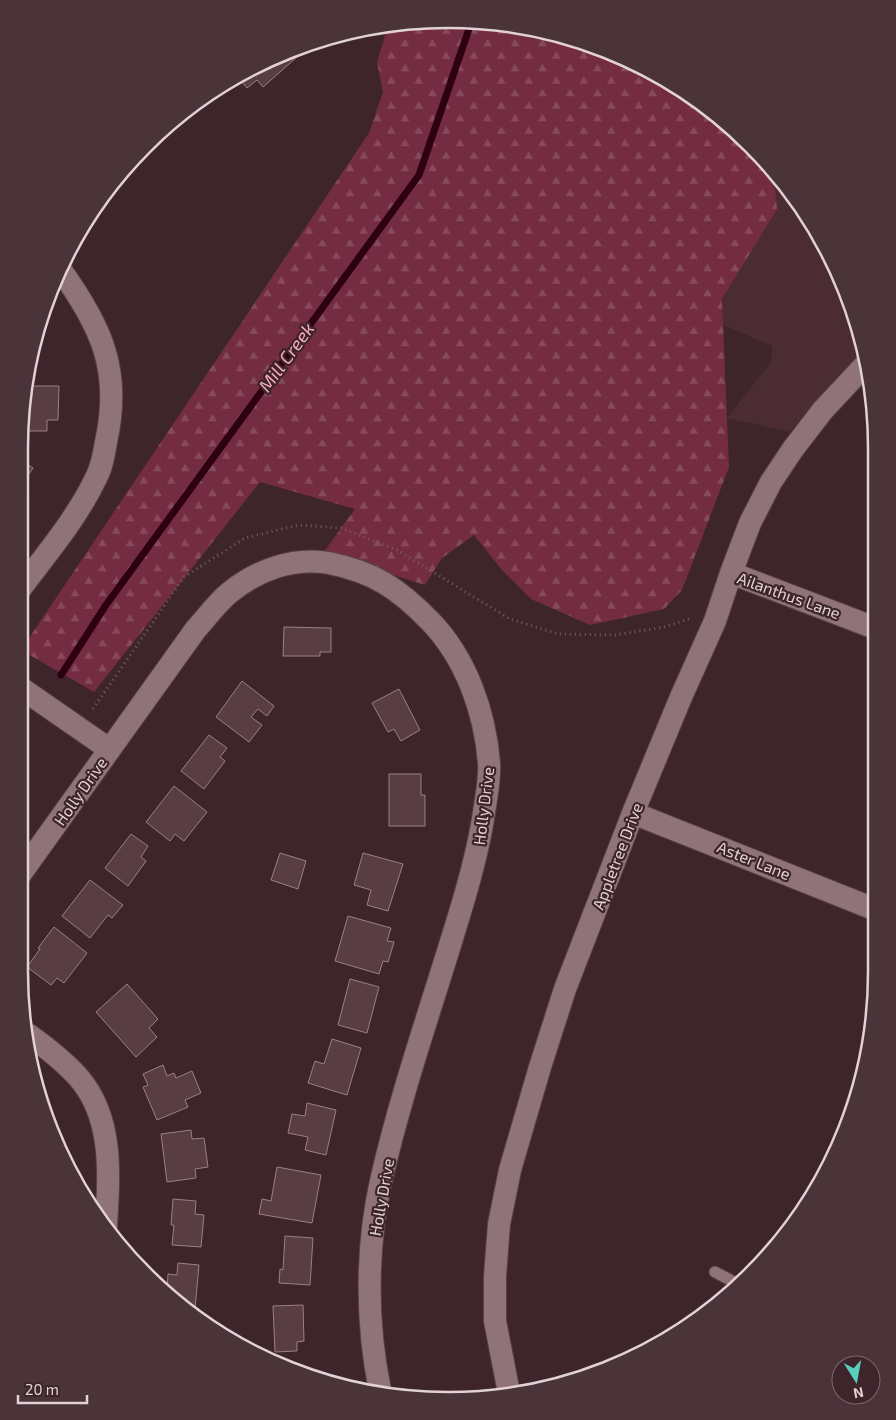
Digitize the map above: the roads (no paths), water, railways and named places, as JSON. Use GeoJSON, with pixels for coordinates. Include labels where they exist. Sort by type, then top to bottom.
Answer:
{"type":"FeatureCollection","features":[{"type":"Feature","properties":{"kind":"street"},"geometry":{"type":"LineString","coordinates":[[28,579],[74,518],[96,480],[111,423],[112,386],[101,338],[83,301],[65,276]]}},
{"type":"Feature","properties":{"kind":"street","name":"Appletree Drive"},"geometry":{"type":"LineString","coordinates":[[507,1388],[495,1321],[495,1276],[499,1224],[510,1170],[565,989],[633,813],[715,621],[730,573],[750,523],[771,482],[794,448],[823,410],[861,370]]}},
{"type":"Feature","properties":{"kind":"street","name":"Holly Drive"},"geometry":{"type":"LineString","coordinates":[[28,863],[196,628],[228,594],[251,577],[272,568],[298,562],[316,561],[349,567],[388,584],[409,599],[442,634],[456,654],[475,696],[484,729],[489,765],[488,785],[483,826],[472,876],[398,1118],[381,1182],[374,1226],[369,1296],[370,1332],[379,1386]]}},
{"type":"Feature","properties":{"kind":"street","name":"Ailanthus Lane"},"geometry":{"type":"LineString","coordinates":[[730,573],[868,625]]}},
{"type":"Feature","properties":{"kind":"street"},"geometry":{"type":"LineString","coordinates":[[28,693],[109,749]]}},
{"type":"Feature","properties":{"kind":"street","name":"Aster Lane"},"geometry":{"type":"LineString","coordinates":[[633,813],[868,907]]}},
{"type":"Feature","properties":{"kind":"street"},"geometry":{"type":"LineString","coordinates":[[33,1038],[68,1067],[80,1080],[95,1102],[103,1125],[108,1150],[106,1217]]}},
{"type":"Feature","properties":{"kind":"lane"},"geometry":{"type":"LineString","coordinates":[[715,1272],[732,1281]]}},
{"type":"Feature","properties":{"kind":"waterway","name":"Mill Creek"},"geometry":{"type":"LineString","coordinates":[[61,675],[106,605],[419,175],[469,28]]}}]}
